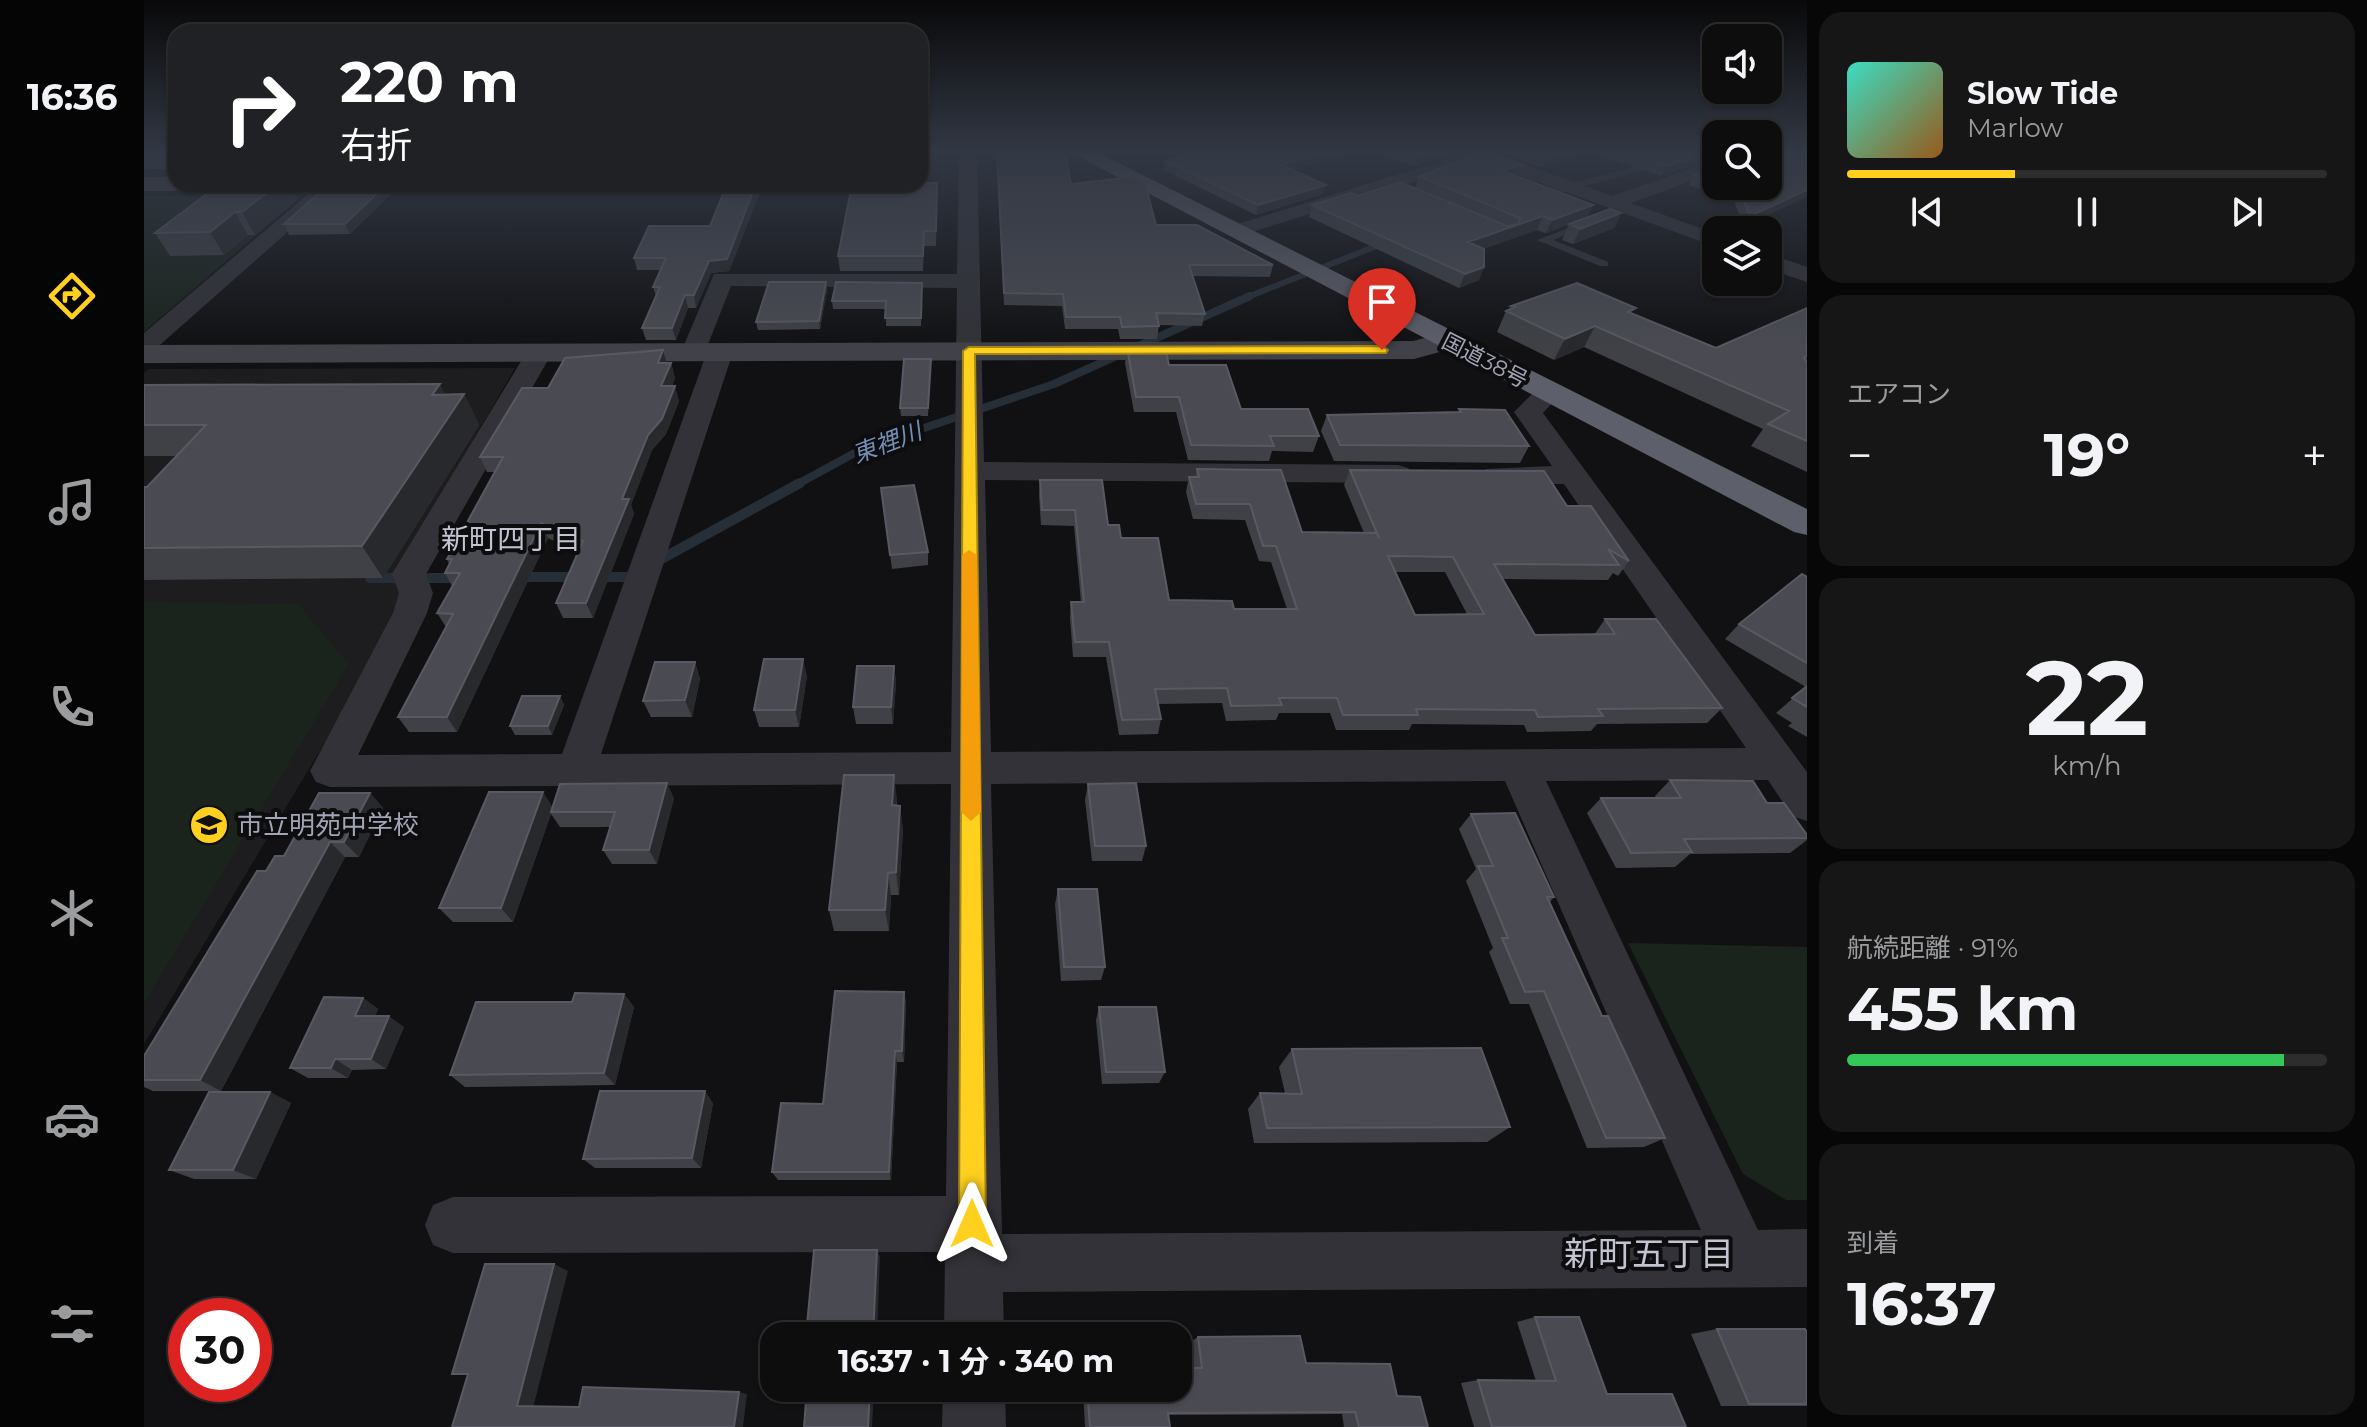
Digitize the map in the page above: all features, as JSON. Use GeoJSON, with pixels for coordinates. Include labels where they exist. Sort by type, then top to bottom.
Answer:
{"type":"FeatureCollection","features":[{"type":"Feature","properties":{"kind":"highway","name":"国道38号"},"geometry":{"type":"LineString","coordinates":[[1209,218],[1807,524]]}},
{"type":"Feature","properties":{"kind":"street"},"geometry":{"type":"LineString","coordinates":[[144,346],[293,218]]}},
{"type":"Feature","properties":{"kind":"street"},"geometry":{"type":"LineString","coordinates":[[967,218],[974,1322]]}},
{"type":"Feature","properties":{"kind":"street"},"geometry":{"type":"LineString","coordinates":[[1235,231],[1283,218]]}},
{"type":"Feature","properties":{"kind":"street"},"geometry":{"type":"LineString","coordinates":[[1652,218],[1702,236]]}},
{"type":"Feature","properties":{"kind":"street"},"geometry":{"type":"LineString","coordinates":[[1782,266],[1807,275]]}},
{"type":"Feature","properties":{"kind":"street"},"geometry":{"type":"LineString","coordinates":[[576,770],[707,352],[722,279],[967,281]]}},
{"type":"Feature","properties":{"kind":"street"},"geometry":{"type":"LineString","coordinates":[[144,354],[1414,350],[1448,341]]}},
{"type":"Feature","properties":{"kind":"street"},"geometry":{"type":"LineString","coordinates":[[539,353],[409,574],[416,593],[410,613],[330,771],[1776,764]]}},
{"type":"Feature","properties":{"kind":"street"},"geometry":{"type":"LineString","coordinates":[[1549,392],[1528,412],[1569,475],[1807,804]]}},
{"type":"Feature","properties":{"kind":"street"},"geometry":{"type":"LineString","coordinates":[[969,471],[1427,474]]}},
{"type":"Feature","properties":{"kind":"street"},"geometry":{"type":"LineString","coordinates":[[1474,474],[1569,475]]}},
{"type":"Feature","properties":{"kind":"street"},"geometry":{"type":"LineString","coordinates":[[1518,765],[1742,1258]]}},
{"type":"Feature","properties":{"kind":"street"},"geometry":{"type":"LineString","coordinates":[[453,1225],[973,1244],[1807,1258]]}},
{"type":"Feature","properties":{"kind":"street"},"geometry":{"type":"LineString","coordinates":[[974,1402],[974,1427]]}},
{"type":"Feature","properties":{"kind":"lane"},"geometry":{"type":"LineString","coordinates":[[1594,218],[1543,240],[1604,264]]}},
{"type":"Feature","properties":{"kind":"shaded area"},"geometry":{"type":"Polygon","coordinates":[[[144,218],[277,218],[144,332],[144,218]]]}},
{"type":"Feature","properties":{"kind":"shaded area","name":"市立明苑中学校"},"geometry":{"type":"Polygon","coordinates":[[[515,368],[395,575],[406,607],[144,1044],[144,373],[149,369],[515,368]]]}},
{"type":"Feature","properties":{"kind":"shaded area"},"geometry":{"type":"Polygon","coordinates":[[[144,602],[298,604],[349,664],[144,1003],[144,602]]]}},
{"type":"Feature","properties":{"kind":"shaded area"},"geometry":{"type":"Polygon","coordinates":[[[1628,943],[1807,947],[1807,1200],[1786,1200],[1743,1174],[1628,943]]]}},
{"type":"Feature","properties":{"kind":"building"},"geometry":{"type":"Polygon","coordinates":[[[175,218],[228,218],[210,232],[155,233],[175,218]]]}},
{"type":"Feature","properties":{"kind":"building"},"geometry":{"type":"Polygon","coordinates":[[[291,218],[352,218],[345,224],[284,224],[291,218]]]}},
{"type":"Feature","properties":{"kind":"building"},"geometry":{"type":"Polygon","coordinates":[[[713,218],[743,218],[727,259],[709,261],[694,295],[685,295],[672,328],[642,328],[660,287],[653,287],[666,258],[634,258],[649,226],[710,226],[713,218]]]}},
{"type":"Feature","properties":{"kind":"building"},"geometry":{"type":"Polygon","coordinates":[[[845,218],[936,218],[936,231],[924,231],[923,256],[838,256],[845,218]]]}},
{"type":"Feature","properties":{"kind":"building"},"geometry":{"type":"Polygon","coordinates":[[[1000,218],[1154,218],[1156,225],[1197,225],[1273,265],[1189,265],[1205,314],[1156,313],[1159,326],[1122,327],[1120,317],[1066,317],[1063,294],[1004,293],[1000,218]]]}},
{"type":"Feature","properties":{"kind":"building"},"geometry":{"type":"Polygon","coordinates":[[[1340,218],[1487,218],[1507,226],[1519,224],[1520,218],[1538,218],[1468,242],[1484,249],[1484,267],[1465,274],[1340,218]]]}},
{"type":"Feature","properties":{"kind":"building"},"geometry":{"type":"Polygon","coordinates":[[[1587,218],[1609,218],[1580,229],[1569,224],[1587,218]]]}},
{"type":"Feature","properties":{"kind":"building"},"geometry":{"type":"Polygon","coordinates":[[[769,282],[826,282],[819,321],[756,322],[769,282]]]}},
{"type":"Feature","properties":{"kind":"building"},"geometry":{"type":"Polygon","coordinates":[[[836,282],[922,283],[921,318],[885,318],[886,301],[832,301],[836,282]]]}},
{"type":"Feature","properties":{"kind":"building"},"geometry":{"type":"Polygon","coordinates":[[[1577,283],[1636,308],[1628,312],[1716,348],[1807,308],[1807,355],[1804,358],[1807,362],[1807,441],[1768,424],[1789,411],[1595,326],[1565,339],[1506,311],[1515,307],[1511,306],[1577,283]]]}},
{"type":"Feature","properties":{"kind":"building"},"geometry":{"type":"Polygon","coordinates":[[[1127,348],[1165,348],[1169,365],[1226,365],[1241,409],[1308,409],[1319,436],[1270,436],[1274,446],[1191,445],[1179,397],[1136,397],[1127,348]]]}},
{"type":"Feature","properties":{"kind":"building"},"geometry":{"type":"Polygon","coordinates":[[[663,350],[658,363],[671,363],[661,386],[675,386],[662,419],[648,435],[622,499],[629,499],[586,603],[556,603],[583,541],[541,523],[447,717],[398,717],[453,614],[437,613],[460,573],[445,573],[452,559],[447,559],[503,457],[480,457],[522,388],[548,388],[565,358],[663,350]]]}},
{"type":"Feature","properties":{"kind":"building"},"geometry":{"type":"Polygon","coordinates":[[[904,359],[931,359],[928,408],[900,408],[904,359]]]}},
{"type":"Feature","properties":{"kind":"building"},"geometry":{"type":"Polygon","coordinates":[[[440,384],[432,395],[464,394],[362,546],[144,548],[144,487],[206,425],[144,425],[144,385],[440,384]]]}},
{"type":"Feature","properties":{"kind":"building"},"geometry":{"type":"Polygon","coordinates":[[[1459,409],[1505,410],[1529,446],[1340,445],[1327,415],[1461,412],[1459,409]]]}},
{"type":"Feature","properties":{"kind":"building"},"geometry":{"type":"Polygon","coordinates":[[[1197,469],[1281,470],[1302,532],[1377,533],[1350,470],[1544,471],[1567,506],[1591,506],[1629,561],[1608,549],[1619,565],[1494,564],[1535,635],[1615,634],[1605,619],[1656,619],[1722,708],[1598,709],[1603,716],[1538,717],[1535,710],[1416,709],[1418,715],[1343,715],[1337,698],[1279,698],[1282,705],[1231,706],[1227,688],[1155,689],[1161,719],[1122,720],[1109,642],[1075,642],[1071,602],[1084,602],[1075,510],[1042,510],[1040,480],[1102,480],[1108,525],[1119,525],[1121,538],[1158,538],[1169,600],[1232,601],[1234,609],[1297,609],[1276,546],[1263,546],[1250,504],[1196,504],[1189,477],[1199,477],[1197,469]],[[1388,556],[1415,615],[1484,614],[1453,557],[1388,556]]]}},
{"type":"Feature","properties":{"kind":"building"},"geometry":{"type":"Polygon","coordinates":[[[914,485],[928,552],[890,555],[881,488],[914,485]]]}},
{"type":"Feature","properties":{"kind":"building"},"geometry":{"type":"Polygon","coordinates":[[[1802,574],[1807,577],[1807,663],[1739,624],[1802,574]]]}},
{"type":"Feature","properties":{"kind":"building"},"geometry":{"type":"Polygon","coordinates":[[[764,659],[803,659],[795,710],[754,710],[764,659]]]}},
{"type":"Feature","properties":{"kind":"building"},"geometry":{"type":"Polygon","coordinates":[[[655,662],[695,662],[685,700],[643,701],[655,662]]]}},
{"type":"Feature","properties":{"kind":"building"},"geometry":{"type":"Polygon","coordinates":[[[857,666],[894,666],[891,707],[853,707],[857,666]]]}},
{"type":"Feature","properties":{"kind":"building"},"geometry":{"type":"Polygon","coordinates":[[[1807,686],[1807,707],[1792,698],[1807,686]]]}},
{"type":"Feature","properties":{"kind":"building"},"geometry":{"type":"Polygon","coordinates":[[[522,696],[560,696],[548,726],[510,726],[522,696]]]}},
{"type":"Feature","properties":{"kind":"building"},"geometry":{"type":"Polygon","coordinates":[[[844,775],[894,775],[892,805],[900,806],[896,872],[888,873],[885,910],[829,910],[844,775]]]}},
{"type":"Feature","properties":{"kind":"building"},"geometry":{"type":"Polygon","coordinates":[[[1670,780],[1753,781],[1767,803],[1784,803],[1807,838],[1684,839],[1692,852],[1631,853],[1601,798],[1681,798],[1670,780]]]}},
{"type":"Feature","properties":{"kind":"building"},"geometry":{"type":"Polygon","coordinates":[[[667,783],[649,850],[603,850],[615,812],[551,812],[560,784],[667,783]]]}},
{"type":"Feature","properties":{"kind":"building"},"geometry":{"type":"Polygon","coordinates":[[[1136,783],[1146,846],[1095,846],[1088,784],[1136,783]]]}},
{"type":"Feature","properties":{"kind":"building"},"geometry":{"type":"Polygon","coordinates":[[[489,792],[543,792],[501,908],[439,908],[489,792]]]}},
{"type":"Feature","properties":{"kind":"building"},"geometry":{"type":"Polygon","coordinates":[[[319,793],[370,793],[344,842],[330,842],[200,1080],[144,1080],[144,1056],[257,871],[266,871],[275,856],[284,856],[319,793]]]}},
{"type":"Feature","properties":{"kind":"building"},"geometry":{"type":"Polygon","coordinates":[[[1515,813],[1554,897],[1547,897],[1602,1016],[1608,1016],[1665,1138],[1606,1138],[1544,991],[1525,992],[1502,938],[1508,938],[1478,866],[1493,866],[1471,814],[1515,813]]]}},
{"type":"Feature","properties":{"kind":"building"},"geometry":{"type":"Polygon","coordinates":[[[1058,889],[1097,889],[1105,967],[1064,967],[1058,889]]]}},
{"type":"Feature","properties":{"kind":"building"},"geometry":{"type":"Polygon","coordinates":[[[835,991],[904,992],[902,1051],[895,1051],[889,1172],[772,1172],[781,1103],[823,1104],[835,991]]]}},
{"type":"Feature","properties":{"kind":"building"},"geometry":{"type":"Polygon","coordinates":[[[575,993],[624,994],[604,1073],[450,1075],[476,1002],[572,1002],[575,993]]]}},
{"type":"Feature","properties":{"kind":"building"},"geometry":{"type":"Polygon","coordinates":[[[324,997],[363,998],[355,1016],[389,1016],[371,1059],[335,1059],[331,1068],[290,1068],[324,997]]]}},
{"type":"Feature","properties":{"kind":"building"},"geometry":{"type":"Polygon","coordinates":[[[1099,1007],[1156,1007],[1165,1072],[1106,1072],[1099,1007]]]}},
{"type":"Feature","properties":{"kind":"building"},"geometry":{"type":"Polygon","coordinates":[[[1481,1048],[1510,1127],[1267,1128],[1260,1093],[1302,1094],[1292,1049],[1481,1048]]]}},
{"type":"Feature","properties":{"kind":"building"},"geometry":{"type":"Polygon","coordinates":[[[600,1091],[705,1091],[692,1158],[583,1159],[600,1091]]]}},
{"type":"Feature","properties":{"kind":"building"},"geometry":{"type":"Polygon","coordinates":[[[209,1092],[270,1092],[233,1170],[169,1170],[209,1092]]]}},
{"type":"Feature","properties":{"kind":"building"},"geometry":{"type":"Polygon","coordinates":[[[814,1250],[877,1250],[874,1322],[807,1322],[814,1250]]]}},
{"type":"Feature","properties":{"kind":"building"},"geometry":{"type":"Polygon","coordinates":[[[485,1264],[554,1264],[517,1406],[579,1407],[583,1387],[739,1392],[734,1427],[452,1427],[468,1374],[452,1374],[485,1264]]]}},
{"type":"Feature","properties":{"kind":"building"},"geometry":{"type":"Polygon","coordinates":[[[1535,1317],[1579,1317],[1607,1394],[1672,1394],[1686,1427],[1492,1427],[1478,1380],[1556,1381],[1535,1317]]]}},
{"type":"Feature","properties":{"kind":"building"},"geometry":{"type":"Polygon","coordinates":[[[1717,1329],[1805,1329],[1807,1404],[1749,1404],[1717,1329]]]}},
{"type":"Feature","properties":{"kind":"building"},"geometry":{"type":"Polygon","coordinates":[[[1300,1336],[1306,1363],[1390,1364],[1397,1396],[1420,1397],[1428,1427],[1359,1427],[1355,1412],[1168,1413],[1170,1427],[1090,1427],[1088,1402],[1192,1402],[1192,1368],[1202,1368],[1198,1337],[1300,1336]]]}},
{"type":"Feature","properties":{"kind":"building"},"geometry":{"type":"Polygon","coordinates":[[[806,1402],[869,1402],[868,1427],[804,1427],[806,1402]]]}},
{"type":"Feature","properties":{"kind":"waterway","name":"東裡川"},"geometry":{"type":"LineString","coordinates":[[1250,296],[1384,243]]}},
{"type":"Feature","properties":{"kind":"waterway","name":"東裡川"},"geometry":{"type":"LineString","coordinates":[[796,485],[862,449],[1054,384],[1250,296]]}},
{"type":"Feature","properties":{"kind":"waterway","name":"東裡川"},"geometry":{"type":"LineString","coordinates":[[1245,298],[1250,296]]}},
{"type":"Feature","properties":{"kind":"waterway","name":"東裡川"},"geometry":{"type":"LineString","coordinates":[[654,563],[800,483]]}},
{"type":"Feature","properties":{"kind":"waterway","name":"東裡川"},"geometry":{"type":"LineString","coordinates":[[518,577],[628,577],[639,571]]}},
{"type":"Feature","properties":{"kind":"waterway","name":"東裡川"},"geometry":{"type":"LineString","coordinates":[[370,578],[461,578]]}},
{"type":"Feature","properties":{"kind":"slow traffic"},"geometry":{"type":"LineString","coordinates":[[969,555],[971,812]]}},
{"type":"Feature","properties":{"kind":"place","name":"市立明苑中学校"},"geometry":{"type":"Point","coordinates":[209,825]}},
{"type":"Feature","properties":{"kind":"district","name":"新町四丁目"},"geometry":{"type":"Point","coordinates":[511,539]}},
{"type":"Feature","properties":{"kind":"district","name":"新町五丁目"},"geometry":{"type":"Point","coordinates":[1649,1254]}},
{"type":"Feature","properties":{"kind":"route"},"geometry":{"type":"LineString","coordinates":[[972,1224],[969,351],[1382,350]]}}]}
